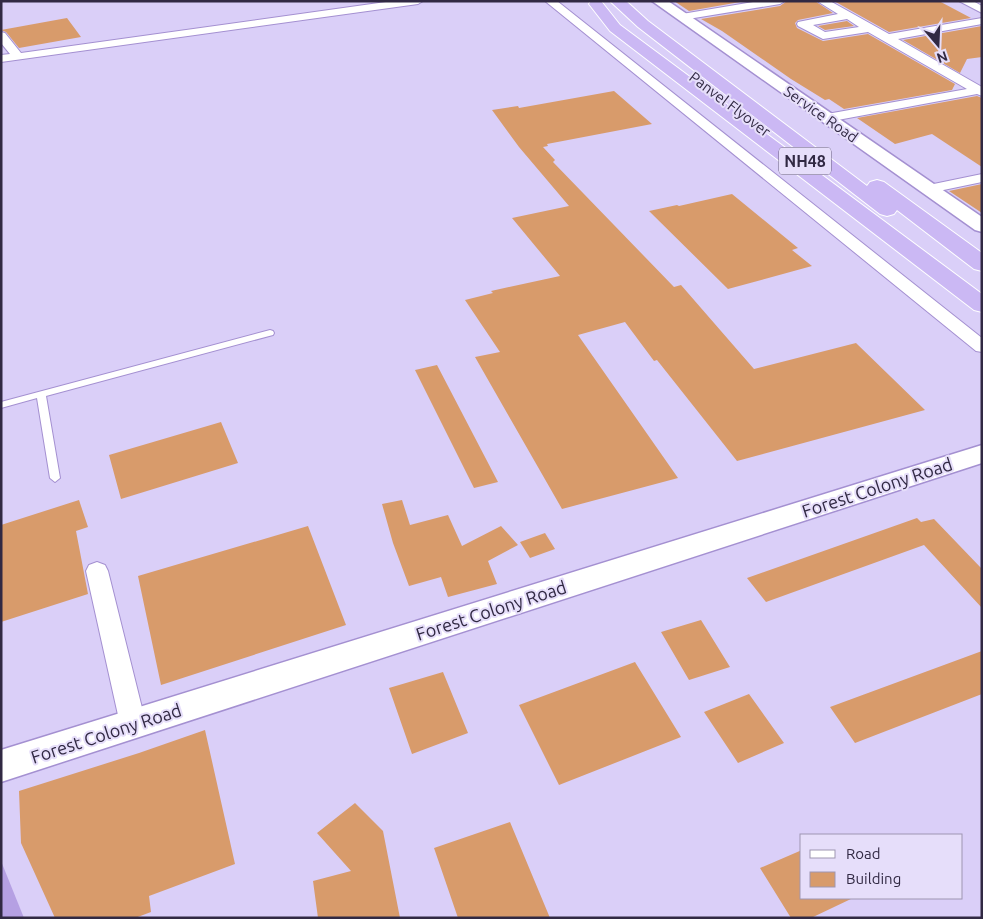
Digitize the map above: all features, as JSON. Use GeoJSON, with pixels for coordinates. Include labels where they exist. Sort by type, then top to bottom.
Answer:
{"type":"FeatureCollection","features":[{"type":"Feature","properties":{"kind":"highway","name":"Panvel Flyover"},"geometry":{"type":"LineString","coordinates":[[617,1],[635,25],[982,296]]}},
{"type":"Feature","properties":{"kind":"highway"},"geometry":{"type":"LineString","coordinates":[[617,1],[655,22],[982,264]]}},
{"type":"Feature","properties":{"kind":"highway","name":"Panvel Flyover"},"geometry":{"type":"LineString","coordinates":[[594,3],[635,25],[982,282]]}},
{"type":"Feature","properties":{"kind":"highway"},"geometry":{"type":"LineString","coordinates":[[594,3],[614,28],[982,305]]}},
{"type":"Feature","properties":{"kind":"street"},"geometry":{"type":"LineString","coordinates":[[1,59],[418,1]]}},
{"type":"Feature","properties":{"kind":"street"},"geometry":{"type":"LineString","coordinates":[[550,1],[982,347]]}},
{"type":"Feature","properties":{"kind":"street","name":"Service Road"},"geometry":{"type":"LineString","coordinates":[[659,1],[980,224]]}},
{"type":"Feature","properties":{"kind":"street"},"geometry":{"type":"LineString","coordinates":[[682,17],[780,1]]}},
{"type":"Feature","properties":{"kind":"street"},"geometry":{"type":"LineString","coordinates":[[822,1],[851,18]]}},
{"type":"Feature","properties":{"kind":"street"},"geometry":{"type":"LineString","coordinates":[[964,1],[982,10]]}},
{"type":"Feature","properties":{"kind":"street"},"geometry":{"type":"LineString","coordinates":[[851,18],[802,24],[823,36],[865,29]]}},
{"type":"Feature","properties":{"kind":"street"},"geometry":{"type":"LineString","coordinates":[[851,18],[847,22],[886,38],[981,91]]}},
{"type":"Feature","properties":{"kind":"street"},"geometry":{"type":"LineString","coordinates":[[886,38],[982,21]]}},
{"type":"Feature","properties":{"kind":"street"},"geometry":{"type":"LineString","coordinates":[[1,35],[3,35],[18,57]]}},
{"type":"Feature","properties":{"kind":"street"},"geometry":{"type":"LineString","coordinates":[[827,118],[981,91]]}},
{"type":"Feature","properties":{"kind":"street"},"geometry":{"type":"LineString","coordinates":[[928,189],[982,178]]}},
{"type":"Feature","properties":{"kind":"street","name":"Forest Colony Road"},"geometry":{"type":"LineString","coordinates":[[1,766],[982,454]]}},
{"type":"Feature","properties":{"kind":"street"},"geometry":{"type":"LineString","coordinates":[[97,571],[133,724]]}},
{"type":"Feature","properties":{"kind":"lane"},"geometry":{"type":"LineString","coordinates":[[1,404],[270,333]]}},
{"type":"Feature","properties":{"kind":"lane"},"geometry":{"type":"LineString","coordinates":[[41,394],[55,478]]}},
{"type":"Feature","properties":{"kind":"shaded area"},"geometry":{"type":"Polygon","coordinates":[[[1,861],[24,918],[1,918],[1,861]]]}},
{"type":"Feature","properties":{"kind":"building"},"geometry":{"type":"Polygon","coordinates":[[[674,1],[746,1],[689,11],[674,1]]]}},
{"type":"Feature","properties":{"kind":"building"},"geometry":{"type":"Polygon","coordinates":[[[787,1],[815,1],[833,13],[798,20],[795,23],[797,28],[823,41],[868,34],[955,84],[952,90],[844,109],[829,99],[825,100],[791,79],[722,31],[701,19],[780,6],[787,1]]]}},
{"type":"Feature","properties":{"kind":"building"},"geometry":{"type":"Polygon","coordinates":[[[834,1],[939,1],[971,18],[889,32],[834,1]]]}},
{"type":"Feature","properties":{"kind":"building"},"geometry":{"type":"Polygon","coordinates":[[[67,18],[81,37],[19,48],[6,32],[1,30],[67,18]]]}},
{"type":"Feature","properties":{"kind":"building"},"geometry":{"type":"Polygon","coordinates":[[[847,21],[854,26],[825,30],[818,26],[847,21]]]}},
{"type":"Feature","properties":{"kind":"building"},"geometry":{"type":"Polygon","coordinates":[[[982,26],[982,57],[967,59],[960,73],[903,40],[982,26]]]}},
{"type":"Feature","properties":{"kind":"building"},"geometry":{"type":"Polygon","coordinates":[[[614,91],[652,124],[547,144],[548,146],[543,147],[555,160],[553,162],[674,287],[681,285],[754,369],[856,343],[925,410],[737,461],[657,360],[654,361],[625,322],[578,335],[678,478],[562,509],[475,357],[500,352],[465,300],[493,293],[491,291],[560,276],[512,218],[569,206],[519,147],[492,110],[518,106],[519,108],[614,91]]]}},
{"type":"Feature","properties":{"kind":"building"},"geometry":{"type":"Polygon","coordinates":[[[977,96],[982,98],[982,167],[932,134],[895,144],[857,118],[977,96]]]}},
{"type":"Feature","properties":{"kind":"building"},"geometry":{"type":"Polygon","coordinates":[[[982,184],[982,213],[949,191],[982,184]]]}},
{"type":"Feature","properties":{"kind":"building"},"geometry":{"type":"Polygon","coordinates":[[[732,194],[798,248],[792,250],[812,266],[728,289],[649,211],[732,194]]]}},
{"type":"Feature","properties":{"kind":"building"},"geometry":{"type":"Polygon","coordinates":[[[437,365],[498,482],[474,488],[415,370],[437,365]]]}},
{"type":"Feature","properties":{"kind":"building"},"geometry":{"type":"Polygon","coordinates":[[[221,422],[238,463],[121,499],[109,455],[221,422]]]}},
{"type":"Feature","properties":{"kind":"building"},"geometry":{"type":"Polygon","coordinates":[[[79,500],[88,527],[76,531],[88,594],[1,622],[1,525],[79,500]]]}},
{"type":"Feature","properties":{"kind":"building"},"geometry":{"type":"Polygon","coordinates":[[[402,500],[410,525],[448,515],[462,546],[501,526],[518,545],[488,561],[497,584],[448,597],[441,577],[409,586],[393,543],[382,504],[402,500]]]}},
{"type":"Feature","properties":{"kind":"building"},"geometry":{"type":"Polygon","coordinates":[[[917,518],[921,522],[934,519],[982,569],[982,608],[924,545],[766,602],[747,578],[917,518]]]}},
{"type":"Feature","properties":{"kind":"building"},"geometry":{"type":"Polygon","coordinates":[[[308,526],[346,625],[161,685],[138,576],[308,526]]]}},
{"type":"Feature","properties":{"kind":"building"},"geometry":{"type":"Polygon","coordinates":[[[545,533],[555,549],[530,558],[520,542],[545,533]]]}},
{"type":"Feature","properties":{"kind":"building"},"geometry":{"type":"Polygon","coordinates":[[[701,620],[730,667],[689,680],[661,632],[701,620]]]}},
{"type":"Feature","properties":{"kind":"building"},"geometry":{"type":"Polygon","coordinates":[[[982,651],[982,694],[855,743],[830,707],[982,651]]]}},
{"type":"Feature","properties":{"kind":"building"},"geometry":{"type":"Polygon","coordinates":[[[635,662],[681,737],[559,785],[519,705],[635,662]]]}},
{"type":"Feature","properties":{"kind":"building"},"geometry":{"type":"Polygon","coordinates":[[[443,672],[468,733],[412,754],[389,688],[443,672]]]}},
{"type":"Feature","properties":{"kind":"building"},"geometry":{"type":"Polygon","coordinates":[[[749,694],[784,743],[738,763],[704,712],[749,694]]]}},
{"type":"Feature","properties":{"kind":"building"},"geometry":{"type":"Polygon","coordinates":[[[205,730],[235,864],[149,896],[151,912],[135,918],[55,918],[21,843],[19,791],[205,730]]]}},
{"type":"Feature","properties":{"kind":"building"},"geometry":{"type":"Polygon","coordinates":[[[355,803],[383,831],[400,918],[318,918],[313,881],[351,871],[317,833],[355,803]]]}},
{"type":"Feature","properties":{"kind":"building"},"geometry":{"type":"Polygon","coordinates":[[[510,822],[550,918],[458,918],[434,848],[510,822]]]}},
{"type":"Feature","properties":{"kind":"building"},"geometry":{"type":"Polygon","coordinates":[[[800,851],[800,899],[851,899],[811,918],[791,918],[760,868],[800,851]]]}}]}
